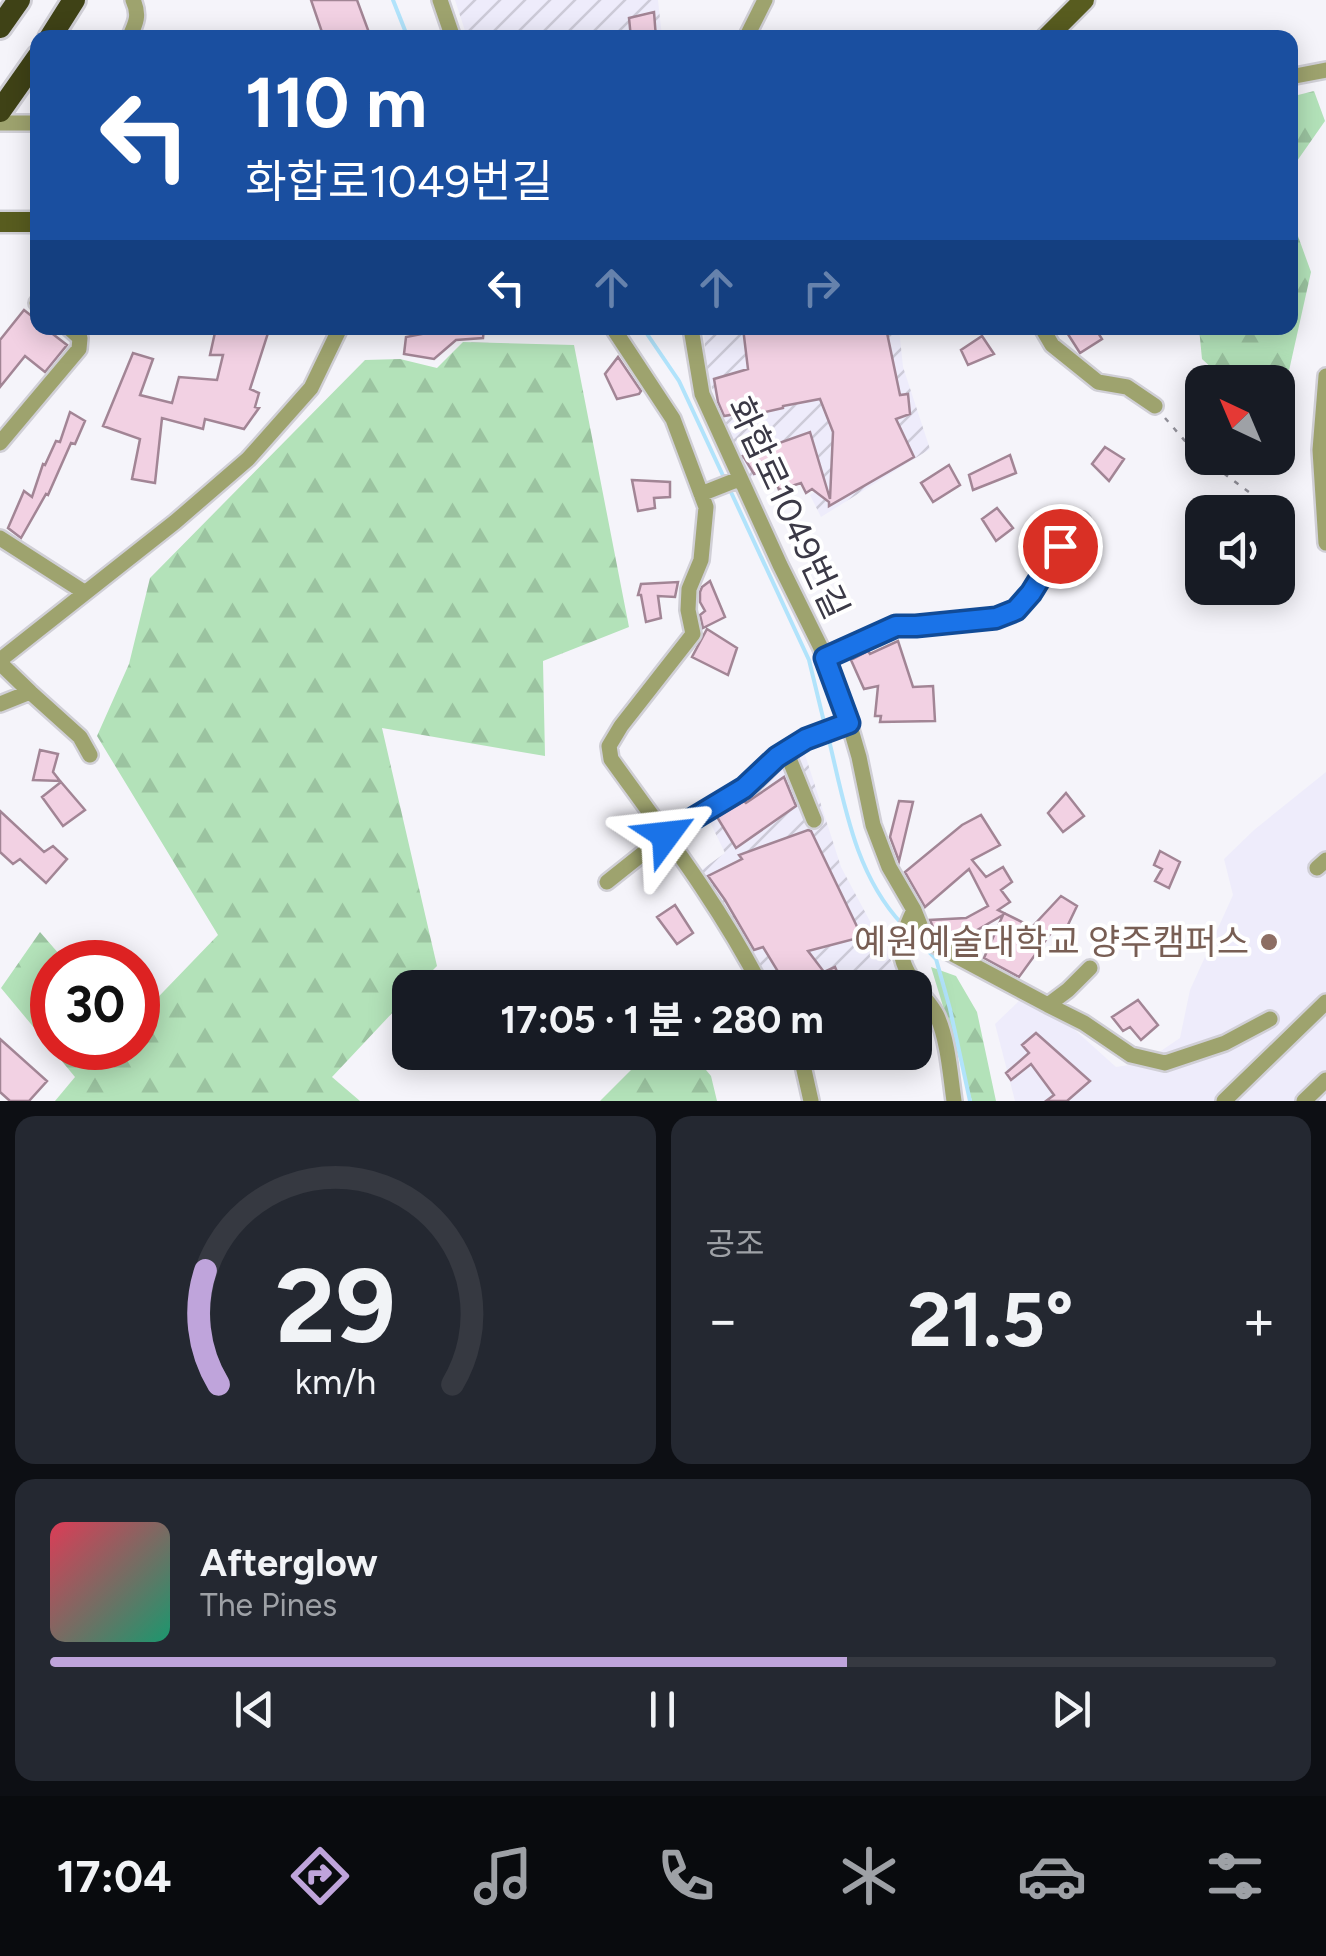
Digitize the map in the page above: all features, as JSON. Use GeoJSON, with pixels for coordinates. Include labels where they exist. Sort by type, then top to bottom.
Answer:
{"type":"FeatureCollection","features":[{"type":"Feature","properties":{"kind":"highway"},"geometry":{"type":"LineString","coordinates":[[0,27],[19,0]]}},
{"type":"Feature","properties":{"kind":"highway"},"geometry":{"type":"LineString","coordinates":[[55,30],[74,0]]}},
{"type":"Feature","properties":{"kind":"highway"},"geometry":{"type":"LineString","coordinates":[[0,112],[30,69]]}},
{"type":"Feature","properties":{"kind":"main road"},"geometry":{"type":"LineString","coordinates":[[1054,30],[1084,0]]}},
{"type":"Feature","properties":{"kind":"main road"},"geometry":{"type":"LineString","coordinates":[[0,222],[30,222]]}},
{"type":"Feature","properties":{"kind":"street"},"geometry":{"type":"LineString","coordinates":[[133,0],[137,20],[133,30]]}},
{"type":"Feature","properties":{"kind":"street"},"geometry":{"type":"LineString","coordinates":[[440,0],[450,30]]}},
{"type":"Feature","properties":{"kind":"street"},"geometry":{"type":"LineString","coordinates":[[750,30],[765,0]]}},
{"type":"Feature","properties":{"kind":"street"},"geometry":{"type":"LineString","coordinates":[[1298,75],[1326,70]]}},
{"type":"Feature","properties":{"kind":"street"},"geometry":{"type":"LineString","coordinates":[[0,122],[30,123]]}},
{"type":"Feature","properties":{"kind":"street"},"geometry":{"type":"LineString","coordinates":[[0,444],[79,348],[77,335]]}},
{"type":"Feature","properties":{"kind":"street"},"geometry":{"type":"LineString","coordinates":[[90,755],[80,737],[0,661],[248,460],[311,388],[337,335]]}},
{"type":"Feature","properties":{"kind":"street"},"geometry":{"type":"LineString","coordinates":[[618,335],[674,419],[705,492],[706,507],[701,560],[689,589],[693,634],[621,726],[609,746],[611,760],[683,856],[753,970]]}},
{"type":"Feature","properties":{"kind":"street","name":"화합로1049번길"},"geometry":{"type":"LineString","coordinates":[[691,335],[702,394],[738,479],[825,658],[873,825],[910,920],[899,953],[907,970]]}},
{"type":"Feature","properties":{"kind":"street"},"geometry":{"type":"LineString","coordinates":[[1046,335],[1052,345],[1098,382],[1127,387],[1154,406]]}},
{"type":"Feature","properties":{"kind":"street"},"geometry":{"type":"LineString","coordinates":[[1326,376],[1320,450],[1326,543]]}},
{"type":"Feature","properties":{"kind":"street"},"geometry":{"type":"LineString","coordinates":[[705,492],[738,479]]}},
{"type":"Feature","properties":{"kind":"street"},"geometry":{"type":"LineString","coordinates":[[825,658],[896,626],[996,618],[1016,610],[1082,520]]}},
{"type":"Feature","properties":{"kind":"street"},"geometry":{"type":"LineString","coordinates":[[0,538],[84,592]]}},
{"type":"Feature","properties":{"kind":"street"},"geometry":{"type":"LineString","coordinates":[[0,704],[30,692]]}},
{"type":"Feature","properties":{"kind":"street"},"geometry":{"type":"LineString","coordinates":[[607,882],[666,835],[744,788],[786,751],[842,726]]}},
{"type":"Feature","properties":{"kind":"street"},"geometry":{"type":"LineString","coordinates":[[786,751],[814,820]]}},
{"type":"Feature","properties":{"kind":"street"},"geometry":{"type":"LineString","coordinates":[[910,920],[926,940],[1084,1024],[1131,1055],[1165,1063],[1225,1043],[1270,1019]]}},
{"type":"Feature","properties":{"kind":"street"},"geometry":{"type":"LineString","coordinates":[[1048,1006],[1090,968]]}},
{"type":"Feature","properties":{"kind":"street"},"geometry":{"type":"LineString","coordinates":[[1224,1101],[1326,1002]]}},
{"type":"Feature","properties":{"kind":"street","name":"화합로1049번길"},"geometry":{"type":"LineString","coordinates":[[932,1010],[946,1051],[954,1101]]}},
{"type":"Feature","properties":{"kind":"street"},"geometry":{"type":"LineString","coordinates":[[804,1070],[810,1101]]}},
{"type":"Feature","properties":{"kind":"street"},"geometry":{"type":"LineString","coordinates":[[1304,1101],[1326,1080]]}},
{"type":"Feature","properties":{"kind":"path"},"geometry":{"type":"LineString","coordinates":[[1154,406],[1185,441]]}},
{"type":"Feature","properties":{"kind":"path"},"geometry":{"type":"LineString","coordinates":[[1227,475],[1252,495]]}},
{"type":"Feature","properties":{"kind":"shaded area"},"geometry":{"type":"Polygon","coordinates":[[[455,0],[658,0],[661,30],[465,30],[455,0]]]}},
{"type":"Feature","properties":{"kind":"shaded area"},"geometry":{"type":"Polygon","coordinates":[[[704,335],[900,335],[903,367],[930,449],[821,517],[810,495],[826,484],[817,456],[748,478],[706,373],[704,335]]]}},
{"type":"Feature","properties":{"kind":"shaded area"},"geometry":{"type":"Polygon","coordinates":[[[802,745],[841,867],[896,970],[760,970],[700,871],[725,853],[709,820],[802,745]]]}},
{"type":"Feature","properties":{"kind":"shaded area","name":"예원예술대학교 양주캠퍼스"},"geometry":{"type":"Polygon","coordinates":[[[1326,772],[1326,1101],[1015,1101],[995,1024],[1020,1000],[1065,1021],[1116,1067],[1143,1063],[1180,1038],[1190,990],[1233,895],[1224,859],[1326,772]]]}},
{"type":"Feature","properties":{"kind":"green space"},"geometry":{"type":"Polygon","coordinates":[[[1314,91],[1325,121],[1298,160],[1298,95],[1314,91]]]}},
{"type":"Feature","properties":{"kind":"green space"},"geometry":{"type":"Polygon","coordinates":[[[1298,236],[1311,272],[1298,330],[1298,236]]]}},
{"type":"Feature","properties":{"kind":"green space"},"geometry":{"type":"Polygon","coordinates":[[[1200,335],[1297,335],[1290,365],[1209,365],[1202,359],[1200,335]]]}},
{"type":"Feature","properties":{"kind":"green space"},"geometry":{"type":"Polygon","coordinates":[[[463,342],[574,345],[629,627],[543,661],[545,756],[382,728],[437,966],[433,970],[392,970],[392,1013],[332,1077],[360,1101],[55,1101],[75,1077],[69,1070],[160,1070],[160,995],[218,935],[97,736],[129,664],[150,578],[365,360],[400,359],[437,368],[463,342]]]}},
{"type":"Feature","properties":{"kind":"green space"},"geometry":{"type":"Polygon","coordinates":[[[30,946],[30,1023],[1,988],[30,946]]]}},
{"type":"Feature","properties":{"kind":"green space"},"geometry":{"type":"Polygon","coordinates":[[[931,967],[956,976],[977,1012],[996,1101],[972,1101],[931,967]]]}},
{"type":"Feature","properties":{"kind":"green space"},"geometry":{"type":"Polygon","coordinates":[[[631,1070],[706,1070],[717,1101],[600,1101],[631,1070]]]}},
{"type":"Feature","properties":{"kind":"building"},"geometry":{"type":"Polygon","coordinates":[[[311,0],[357,0],[368,30],[321,30],[311,0]]]}},
{"type":"Feature","properties":{"kind":"building"},"geometry":{"type":"Polygon","coordinates":[[[654,12],[655,30],[630,30],[629,18],[654,12]]]}},
{"type":"Feature","properties":{"kind":"building"},"geometry":{"type":"Polygon","coordinates":[[[24,310],[30,315],[30,335],[54,335],[67,345],[45,372],[25,356],[0,387],[0,340],[24,310]]]}},
{"type":"Feature","properties":{"kind":"building"},"geometry":{"type":"Polygon","coordinates":[[[214,335],[267,335],[250,389],[259,393],[255,407],[259,408],[244,429],[205,419],[203,429],[162,418],[155,483],[132,479],[140,439],[103,426],[133,353],[153,359],[140,395],[172,403],[179,377],[217,380],[223,355],[210,355],[214,335]]]}},
{"type":"Feature","properties":{"kind":"building"},"geometry":{"type":"Polygon","coordinates":[[[483,335],[456,340],[434,359],[404,354],[406,337],[483,335]]]}},
{"type":"Feature","properties":{"kind":"building"},"geometry":{"type":"Polygon","coordinates":[[[744,335],[887,335],[900,395],[908,394],[910,414],[896,419],[914,457],[829,506],[812,489],[806,493],[801,483],[779,490],[771,468],[754,474],[743,456],[810,432],[830,499],[833,432],[820,399],[761,413],[724,416],[714,379],[748,369],[744,335]]]}},
{"type":"Feature","properties":{"kind":"building"},"geometry":{"type":"Polygon","coordinates":[[[1068,335],[1099,335],[1102,339],[1080,353],[1068,335]]]}},
{"type":"Feature","properties":{"kind":"building"},"geometry":{"type":"Polygon","coordinates":[[[982,336],[994,354],[968,365],[961,350],[982,336]]]}},
{"type":"Feature","properties":{"kind":"building"},"geometry":{"type":"Polygon","coordinates":[[[618,357],[641,391],[639,394],[617,399],[605,374],[618,357]]]}},
{"type":"Feature","properties":{"kind":"building"},"geometry":{"type":"Polygon","coordinates":[[[70,412],[85,421],[48,495],[21,538],[8,528],[24,491],[32,497],[43,464],[56,441],[60,442],[70,412]]]}},
{"type":"Feature","properties":{"kind":"building"},"geometry":{"type":"Polygon","coordinates":[[[1105,447],[1124,459],[1109,481],[1092,464],[1105,447]]]}},
{"type":"Feature","properties":{"kind":"building"},"geometry":{"type":"Polygon","coordinates":[[[1010,455],[1016,473],[973,490],[969,475],[1010,455]]]}},
{"type":"Feature","properties":{"kind":"building"},"geometry":{"type":"Polygon","coordinates":[[[949,465],[960,485],[933,502],[921,483],[949,465]]]}},
{"type":"Feature","properties":{"kind":"building"},"geometry":{"type":"Polygon","coordinates":[[[632,480],[670,482],[670,497],[654,498],[655,508],[638,511],[632,480]]]}},
{"type":"Feature","properties":{"kind":"building"},"geometry":{"type":"Polygon","coordinates":[[[997,508],[1013,528],[996,541],[982,519],[997,508]]]}},
{"type":"Feature","properties":{"kind":"building"},"geometry":{"type":"Polygon","coordinates":[[[710,581],[725,617],[703,628],[700,615],[705,611],[700,592],[710,581]]]}},
{"type":"Feature","properties":{"kind":"building"},"geometry":{"type":"Polygon","coordinates":[[[678,582],[675,597],[658,596],[661,618],[646,622],[638,595],[641,584],[678,582]]]}},
{"type":"Feature","properties":{"kind":"building"},"geometry":{"type":"Polygon","coordinates":[[[707,629],[737,648],[728,675],[692,657],[707,629]]]}},
{"type":"Feature","properties":{"kind":"building"},"geometry":{"type":"Polygon","coordinates":[[[898,641],[913,687],[933,686],[935,721],[880,722],[881,716],[875,716],[878,686],[864,689],[851,660],[898,641]]]}},
{"type":"Feature","properties":{"kind":"building"},"geometry":{"type":"Polygon","coordinates":[[[40,750],[58,754],[53,772],[60,781],[33,780],[40,750]]]}},
{"type":"Feature","properties":{"kind":"building"},"geometry":{"type":"Polygon","coordinates":[[[784,777],[796,806],[736,848],[717,817],[784,777]]]}},
{"type":"Feature","properties":{"kind":"building"},"geometry":{"type":"Polygon","coordinates":[[[61,782],[85,810],[63,826],[42,797],[61,782]]]}},
{"type":"Feature","properties":{"kind":"building"},"geometry":{"type":"Polygon","coordinates":[[[1066,793],[1084,816],[1063,832],[1048,813],[1066,793]]]}},
{"type":"Feature","properties":{"kind":"building"},"geometry":{"type":"Polygon","coordinates":[[[899,801],[913,802],[899,861],[890,837],[899,801]]]}},
{"type":"Feature","properties":{"kind":"building"},"geometry":{"type":"Polygon","coordinates":[[[0,811],[44,852],[53,846],[67,859],[46,883],[20,859],[13,864],[0,852],[0,811]]]}},
{"type":"Feature","properties":{"kind":"building"},"geometry":{"type":"Polygon","coordinates":[[[981,815],[1000,845],[972,860],[986,877],[1003,867],[1012,882],[1001,890],[1010,902],[998,910],[1032,927],[1061,896],[1077,906],[1065,931],[1056,926],[1019,977],[984,958],[1003,915],[972,933],[935,932],[930,920],[966,918],[988,906],[969,869],[925,907],[905,872],[962,825],[981,815]]]}},
{"type":"Feature","properties":{"kind":"building"},"geometry":{"type":"Polygon","coordinates":[[[811,831],[862,937],[808,951],[822,970],[777,970],[763,947],[754,950],[708,876],[742,859],[739,855],[811,831]]]}},
{"type":"Feature","properties":{"kind":"building"},"geometry":{"type":"Polygon","coordinates":[[[1160,851],[1180,862],[1169,888],[1155,881],[1162,869],[1154,865],[1160,851]]]}},
{"type":"Feature","properties":{"kind":"building"},"geometry":{"type":"Polygon","coordinates":[[[675,905],[693,933],[677,944],[657,917],[675,905]]]}},
{"type":"Feature","properties":{"kind":"building"},"geometry":{"type":"Polygon","coordinates":[[[1138,1000],[1158,1025],[1141,1040],[1130,1027],[1123,1031],[1112,1017],[1138,1000]]]}},
{"type":"Feature","properties":{"kind":"building"},"geometry":{"type":"Polygon","coordinates":[[[1036,1033],[1090,1081],[1067,1101],[1046,1101],[1054,1095],[1031,1064],[1011,1080],[1006,1073],[1029,1053],[1022,1045],[1036,1033]]]}},
{"type":"Feature","properties":{"kind":"building"},"geometry":{"type":"Polygon","coordinates":[[[0,1039],[30,1070],[47,1081],[29,1101],[10,1101],[0,1092],[0,1039]]]}},
{"type":"Feature","properties":{"kind":"waterway"},"geometry":{"type":"LineString","coordinates":[[393,0],[405,30]]}},
{"type":"Feature","properties":{"kind":"waterway"},"geometry":{"type":"LineString","coordinates":[[648,335],[679,381],[726,482]]}},
{"type":"Feature","properties":{"kind":"waterway"},"geometry":{"type":"LineString","coordinates":[[730,490],[809,660],[825,726]]}},
{"type":"Feature","properties":{"kind":"waterway"},"geometry":{"type":"LineString","coordinates":[[828,736],[862,859],[872,882],[902,924]]}},
{"type":"Feature","properties":{"kind":"waterway"},"geometry":{"type":"LineString","coordinates":[[909,931],[936,959],[970,1101]]}},
{"type":"Feature","properties":{"kind":"place","name":"예원예술대학교 양주캠퍼스"},"geometry":{"type":"Point","coordinates":[1269,942]}},
{"type":"Feature","properties":{"kind":"route"},"geometry":{"type":"LineString","coordinates":[[666,835],[718,806],[777,757],[806,739],[849,723],[825,658],[896,626],[996,618],[1016,610],[1060,546]]}}]}
